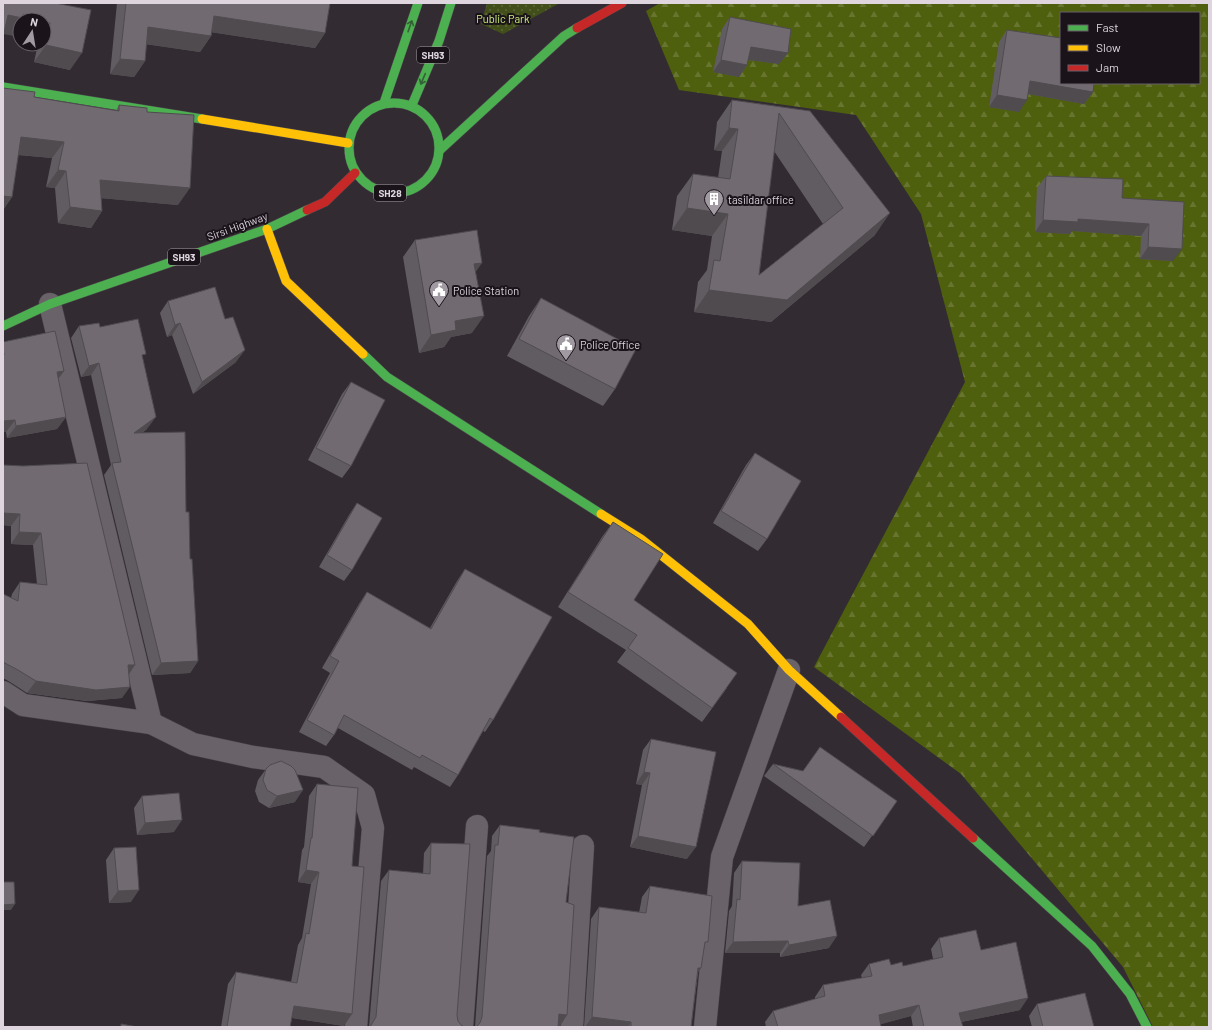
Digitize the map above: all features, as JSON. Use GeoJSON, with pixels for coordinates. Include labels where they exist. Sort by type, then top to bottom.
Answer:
{"type":"FeatureCollection","features":[{"type":"Feature","properties":{"kind":"main road","name":"SH93"},"geometry":{"type":"LineString","coordinates":[[384,103],[418,3]]}},
{"type":"Feature","properties":{"kind":"main road","name":"SH93"},"geometry":{"type":"LineString","coordinates":[[412,105],[439,41],[451,3]]}},
{"type":"Feature","properties":{"kind":"main road"},"geometry":{"type":"LineString","coordinates":[[440,150],[564,36],[622,3]]}},
{"type":"Feature","properties":{"kind":"main road"},"geometry":{"type":"LineString","coordinates":[[3,87],[348,142]]}},
{"type":"Feature","properties":{"kind":"main road","name":"SH28"},"geometry":{"type":"LineString","coordinates":[[398,102],[412,105],[424,113],[433,123],[439,136],[440,150],[437,164],[430,177],[419,186],[406,192],[392,193],[377,190],[365,183],[355,172],[349,158],[348,142],[352,129],[360,117],[370,108],[384,103],[398,102]]}},
{"type":"Feature","properties":{"kind":"main road","name":"Sirsi Highway"},"geometry":{"type":"LineString","coordinates":[[3,326],[50,304],[267,229],[325,202],[355,172]]}},
{"type":"Feature","properties":{"kind":"main road"},"geometry":{"type":"LineString","coordinates":[[267,229],[286,281],[387,377],[641,539],[748,624],[788,670],[1092,946],[1130,994],[1147,1027]]}},
{"type":"Feature","properties":{"kind":"street"},"geometry":{"type":"LineString","coordinates":[[50,304],[151,723]]}},
{"type":"Feature","properties":{"kind":"street"},"geometry":{"type":"LineString","coordinates":[[705,1027],[722,857],[788,670]]}},
{"type":"Feature","properties":{"kind":"street"},"geometry":{"type":"LineString","coordinates":[[3,692],[23,705],[151,723],[193,744],[253,757],[324,767],[364,795],[373,828],[356,1027]]}},
{"type":"Feature","properties":{"kind":"street"},"geometry":{"type":"LineString","coordinates":[[462,1027],[477,826]]}},
{"type":"Feature","properties":{"kind":"street"},"geometry":{"type":"LineString","coordinates":[[572,1027],[583,846]]}},
{"type":"Feature","properties":{"kind":"green space","name":"Public Park"},"geometry":{"type":"Polygon","coordinates":[[[487,3],[560,3],[503,34],[481,24],[487,3]]]}},
{"type":"Feature","properties":{"kind":"green space"},"geometry":{"type":"Polygon","coordinates":[[[660,3],[1209,3],[1209,1027],[1153,1027],[1123,967],[961,774],[814,667],[965,382],[921,214],[856,115],[679,90],[646,11],[660,3]]]}},
{"type":"Feature","properties":{"kind":"building"},"geometry":{"type":"Polygon","coordinates":[[[3,3],[55,3],[91,10],[82,53],[52,46],[52,12],[12,12],[12,16],[8,15],[3,37],[3,3]]]}},
{"type":"Feature","properties":{"kind":"building"},"geometry":{"type":"Polygon","coordinates":[[[126,3],[330,3],[325,33],[214,16],[211,36],[148,27],[145,61],[120,59],[126,3]]]}},
{"type":"Feature","properties":{"kind":"building"},"geometry":{"type":"Polygon","coordinates":[[[730,17],[791,29],[788,53],[751,47],[747,65],[721,60],[730,17]]]}},
{"type":"Feature","properties":{"kind":"building"},"geometry":{"type":"Polygon","coordinates":[[[1007,30],[1060,38],[1060,84],[1094,84],[1093,92],[1030,81],[1027,100],[997,95],[1007,30]]]}},
{"type":"Feature","properties":{"kind":"building"},"geometry":{"type":"Polygon","coordinates":[[[3,88],[35,92],[34,97],[119,111],[119,105],[147,108],[147,112],[194,115],[190,188],[100,180],[102,211],[70,207],[66,171],[58,170],[64,142],[21,137],[12,197],[3,196],[3,88]]]}},
{"type":"Feature","properties":{"kind":"building"},"geometry":{"type":"Polygon","coordinates":[[[732,100],[810,111],[890,213],[787,300],[709,290],[714,260],[720,261],[728,214],[687,208],[693,174],[730,179],[738,129],[729,128],[732,100]],[[779,113],[759,275],[843,208],[779,113]]]}},
{"type":"Feature","properties":{"kind":"building"},"geometry":{"type":"Polygon","coordinates":[[[1046,176],[1123,179],[1122,198],[1184,202],[1182,249],[1148,247],[1149,224],[1078,219],[1078,222],[1043,220],[1046,176]]]}},
{"type":"Feature","properties":{"kind":"building","name":"Police Station"},"geometry":{"type":"Polygon","coordinates":[[[477,230],[482,263],[474,264],[484,316],[455,321],[456,330],[431,335],[415,240],[477,230]]]}},
{"type":"Feature","properties":{"kind":"building"},"geometry":{"type":"Polygon","coordinates":[[[215,287],[225,319],[233,317],[245,350],[202,382],[180,323],[175,325],[168,301],[215,287]]]}},
{"type":"Feature","properties":{"kind":"building"},"geometry":{"type":"Polygon","coordinates":[[[541,298],[636,349],[615,389],[519,339],[541,298]]]}},
{"type":"Feature","properties":{"kind":"building"},"geometry":{"type":"Polygon","coordinates":[[[138,319],[146,354],[142,355],[156,417],[134,433],[185,432],[186,512],[189,512],[190,559],[192,559],[198,661],[161,663],[112,463],[121,462],[99,363],[89,366],[79,326],[99,323],[100,327],[138,319]]]}},
{"type":"Feature","properties":{"kind":"building"},"geometry":{"type":"Polygon","coordinates":[[[55,331],[64,371],[57,372],[66,417],[16,426],[15,420],[3,421],[3,342],[55,331]]]}},
{"type":"Feature","properties":{"kind":"building"},"geometry":{"type":"Polygon","coordinates":[[[351,382],[385,400],[351,466],[316,448],[351,382]]]}},
{"type":"Feature","properties":{"kind":"building"},"geometry":{"type":"Polygon","coordinates":[[[755,453],[801,481],[767,539],[721,511],[755,453]]]}},
{"type":"Feature","properties":{"kind":"building"},"geometry":{"type":"Polygon","coordinates":[[[87,463],[135,665],[128,665],[130,687],[96,690],[36,681],[3,662],[3,594],[18,601],[20,582],[47,585],[41,533],[19,532],[20,514],[3,513],[3,465],[23,466],[87,463]]]}},
{"type":"Feature","properties":{"kind":"building"},"geometry":{"type":"Polygon","coordinates":[[[357,503],[382,518],[352,570],[327,555],[357,503]]]}},
{"type":"Feature","properties":{"kind":"building"},"geometry":{"type":"Polygon","coordinates":[[[613,522],[663,554],[634,600],[737,673],[712,708],[628,648],[637,635],[568,592],[613,522]]]}},
{"type":"Feature","properties":{"kind":"building"},"geometry":{"type":"Polygon","coordinates":[[[465,569],[552,617],[493,720],[490,718],[458,775],[422,755],[420,758],[344,715],[334,735],[307,720],[339,661],[330,656],[367,592],[431,629],[465,569]]]}},
{"type":"Feature","properties":{"kind":"building"},"geometry":{"type":"Polygon","coordinates":[[[651,739],[716,752],[696,847],[638,836],[650,773],[644,772],[651,739]]]}},
{"type":"Feature","properties":{"kind":"building"},"geometry":{"type":"Polygon","coordinates":[[[820,747],[897,801],[873,836],[773,764],[803,771],[820,747]]]}},
{"type":"Feature","properties":{"kind":"building"},"geometry":{"type":"Polygon","coordinates":[[[281,761],[291,766],[295,770],[303,790],[277,796],[267,790],[263,780],[266,769],[270,765],[281,761]]]}},
{"type":"Feature","properties":{"kind":"building"},"geometry":{"type":"Polygon","coordinates":[[[317,784],[358,788],[352,866],[364,867],[352,1014],[294,1006],[290,1027],[227,1027],[236,972],[297,983],[306,933],[309,934],[319,872],[306,870],[312,838],[317,784]]]}},
{"type":"Feature","properties":{"kind":"building"},"geometry":{"type":"Polygon","coordinates":[[[179,793],[182,820],[145,823],[142,796],[179,793]]]}},
{"type":"Feature","properties":{"kind":"building"},"geometry":{"type":"Polygon","coordinates":[[[500,825],[540,830],[539,832],[574,837],[566,902],[574,905],[567,1015],[559,1014],[558,1027],[476,1027],[480,1023],[482,1017],[495,845],[498,845],[500,825]]]}},
{"type":"Feature","properties":{"kind":"building"},"geometry":{"type":"Polygon","coordinates":[[[431,843],[470,844],[457,1015],[458,1021],[465,1027],[370,1027],[376,1017],[389,870],[430,874],[431,843]]]}},
{"type":"Feature","properties":{"kind":"building"},"geometry":{"type":"Polygon","coordinates":[[[136,847],[139,890],[118,891],[114,848],[136,847]]]}},
{"type":"Feature","properties":{"kind":"building"},"geometry":{"type":"Polygon","coordinates":[[[742,861],[800,863],[798,906],[830,900],[837,936],[789,945],[788,941],[733,942],[737,899],[740,900],[742,861]]]}},
{"type":"Feature","properties":{"kind":"building"},"geometry":{"type":"Polygon","coordinates":[[[3,882],[14,882],[15,904],[3,905],[3,882]]]}},
{"type":"Feature","properties":{"kind":"building"},"geometry":{"type":"Polygon","coordinates":[[[650,886],[712,896],[708,942],[705,942],[701,968],[698,968],[691,1027],[631,1027],[631,1022],[592,1017],[599,907],[646,913],[650,886]]]}},
{"type":"Feature","properties":{"kind":"building"},"geometry":{"type":"Polygon","coordinates":[[[976,930],[981,950],[1016,942],[1028,998],[959,1013],[963,1027],[924,1027],[919,1005],[879,1015],[881,1027],[778,1027],[773,1011],[825,996],[823,985],[872,976],[869,964],[889,959],[891,965],[902,962],[903,966],[943,957],[939,938],[976,930]]]}},
{"type":"Feature","properties":{"kind":"building"},"geometry":{"type":"Polygon","coordinates":[[[1085,993],[1094,1027],[1043,1027],[1037,1004],[1085,993]]]}},
{"type":"Feature","properties":{"kind":"building"},"geometry":{"type":"Polygon","coordinates":[[[121,1024],[138,1027],[121,1027],[121,1024]]]}},
{"type":"Feature","properties":{"kind":"traffic: fast"},"geometry":{"type":"LineString","coordinates":[[384,103],[418,3]]}},
{"type":"Feature","properties":{"kind":"traffic: fast"},"geometry":{"type":"LineString","coordinates":[[412,105],[439,41],[451,3]]}},
{"type":"Feature","properties":{"kind":"traffic: fast"},"geometry":{"type":"LineString","coordinates":[[440,150],[564,36],[577,28]]}},
{"type":"Feature","properties":{"kind":"traffic: fast"},"geometry":{"type":"LineString","coordinates":[[3,87],[202,119]]}},
{"type":"Feature","properties":{"kind":"traffic: fast"},"geometry":{"type":"LineString","coordinates":[[385,103],[403,103],[419,110],[432,123],[439,139],[439,148],[439,157],[432,173],[419,186],[403,193],[385,193],[369,186],[356,173],[349,157],[349,139],[356,123],[369,110],[385,103]]}},
{"type":"Feature","properties":{"kind":"traffic: fast"},"geometry":{"type":"LineString","coordinates":[[3,326],[50,304],[267,229],[307,210]]}},
{"type":"Feature","properties":{"kind":"traffic: fast"},"geometry":{"type":"LineString","coordinates":[[363,354],[387,377],[601,514]]}},
{"type":"Feature","properties":{"kind":"traffic: fast"},"geometry":{"type":"LineString","coordinates":[[973,838],[1092,946],[1130,994],[1147,1027]]}},
{"type":"Feature","properties":{"kind":"traffic: slow"},"geometry":{"type":"LineString","coordinates":[[202,119],[348,143]]}},
{"type":"Feature","properties":{"kind":"traffic: slow"},"geometry":{"type":"LineString","coordinates":[[267,229],[286,281],[363,354]]}},
{"type":"Feature","properties":{"kind":"traffic: slow"},"geometry":{"type":"LineString","coordinates":[[601,514],[641,539],[748,624],[789,670],[841,717]]}},
{"type":"Feature","properties":{"kind":"traffic: jam"},"geometry":{"type":"LineString","coordinates":[[577,28],[622,3]]}},
{"type":"Feature","properties":{"kind":"traffic: jam"},"geometry":{"type":"LineString","coordinates":[[307,210],[325,202],[355,173]]}},
{"type":"Feature","properties":{"kind":"traffic: jam"},"geometry":{"type":"LineString","coordinates":[[841,717],[973,838]]}},
{"type":"Feature","properties":{"kind":"place","name":"tasildar office"},"geometry":{"type":"Point","coordinates":[714,216]}},
{"type":"Feature","properties":{"kind":"place","name":"Police Station"},"geometry":{"type":"Point","coordinates":[439,307]}},
{"type":"Feature","properties":{"kind":"place","name":"Police Office"},"geometry":{"type":"Point","coordinates":[566,361]}}]}
